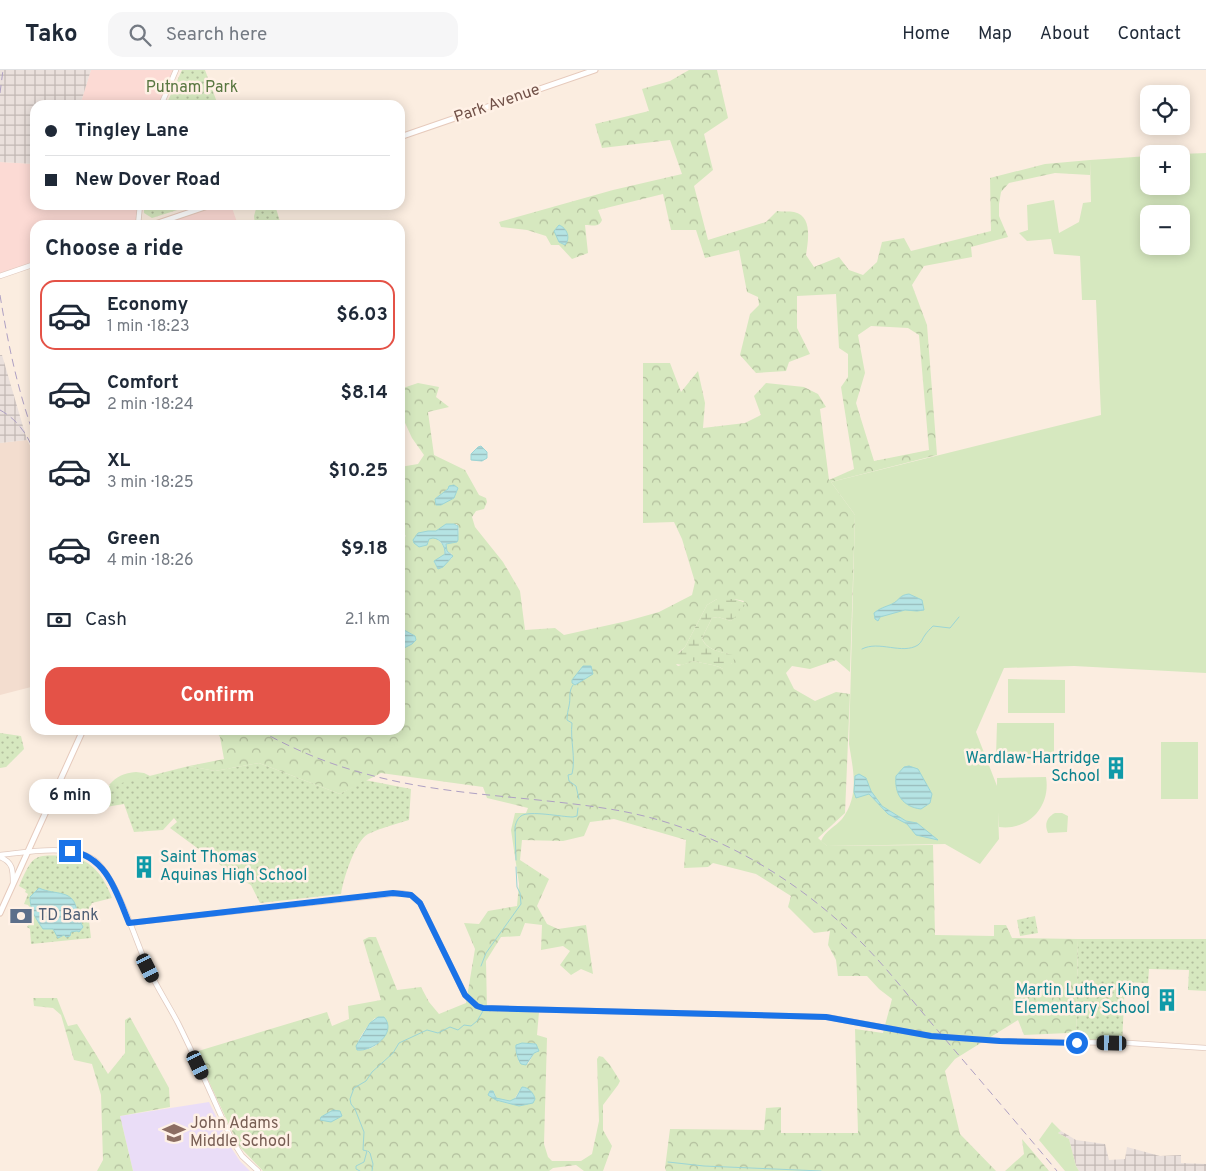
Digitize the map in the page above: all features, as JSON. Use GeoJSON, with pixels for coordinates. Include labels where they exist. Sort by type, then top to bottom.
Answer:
{"type":"FeatureCollection","features":[{"type":"Feature","properties":{"kind":"main road","name":"Park Avenue"},"geometry":{"type":"LineString","coordinates":[[405,135],[594,70]]}},
{"type":"Feature","properties":{"kind":"main road"},"geometry":{"type":"LineString","coordinates":[[167,220],[196,210]]}},
{"type":"Feature","properties":{"kind":"main road"},"geometry":{"type":"LineString","coordinates":[[0,913],[81,735]]}},
{"type":"Feature","properties":{"kind":"street"},"geometry":{"type":"LineString","coordinates":[[163,100],[176,70]]}},
{"type":"Feature","properties":{"kind":"street"},"geometry":{"type":"LineString","coordinates":[[3,275],[30,266]]}},
{"type":"Feature","properties":{"kind":"street"},"geometry":{"type":"LineString","coordinates":[[0,856],[28,851],[74,851],[96,861],[104,870],[110,878],[148,968],[183,1033],[232,1140],[242,1156],[258,1171]]}},
{"type":"Feature","properties":{"kind":"street"},"geometry":{"type":"LineString","coordinates":[[0,856],[9,861],[12,866],[13,883]]}},
{"type":"Feature","properties":{"kind":"street"},"geometry":{"type":"LineString","coordinates":[[129,923],[401,893],[411,895],[420,903],[465,995],[477,1006],[483,1008],[826,1017],[931,1036],[1000,1041],[1129,1043],[1206,1048]]}},
{"type":"Feature","properties":{"kind":"shaded area"},"geometry":{"type":"Polygon","coordinates":[[[0,70],[91,70],[82,100],[30,100],[30,164],[0,162],[0,70]]]}},
{"type":"Feature","properties":{"kind":"shaded area"},"geometry":{"type":"Polygon","coordinates":[[[91,70],[176,70],[163,100],[82,100],[91,70]]]}},
{"type":"Feature","properties":{"kind":"shaded area"},"geometry":{"type":"Polygon","coordinates":[[[0,162],[30,164],[30,210],[140,210],[138,220],[30,220],[30,266],[0,276],[0,162]]]}},
{"type":"Feature","properties":{"kind":"shaded area"},"geometry":{"type":"Polygon","coordinates":[[[196,210],[233,210],[236,220],[167,220],[196,210]]]}},
{"type":"Feature","properties":{"kind":"shaded area"},"geometry":{"type":"Polygon","coordinates":[[[0,355],[2,355],[27,440],[0,443],[0,355]]]}},
{"type":"Feature","properties":{"kind":"shaded area"},"geometry":{"type":"Polygon","coordinates":[[[27,440],[30,446],[30,687],[0,695],[0,443],[27,440]]]}},
{"type":"Feature","properties":{"kind":"shaded area","name":"John Adams Middle School"},"geometry":{"type":"Polygon","coordinates":[[[209,1102],[232,1149],[250,1171],[133,1171],[120,1116],[209,1102]]]}},
{"type":"Feature","properties":{"kind":"shaded area"},"geometry":{"type":"Polygon","coordinates":[[[1061,1131],[1076,1140],[1105,1144],[1109,1160],[1125,1159],[1127,1147],[1160,1156],[1181,1155],[1181,1163],[1206,1164],[1206,1171],[1079,1171],[1069,1139],[1058,1133],[1061,1131]]]}},
{"type":"Feature","properties":{"kind":"green space","name":"Putnam Park"},"geometry":{"type":"Polygon","coordinates":[[[182,70],[205,70],[216,100],[168,100],[182,70]]]}},
{"type":"Feature","properties":{"kind":"green space"},"geometry":{"type":"Polygon","coordinates":[[[689,70],[717,70],[728,118],[704,134],[713,170],[694,186],[708,240],[766,222],[777,211],[794,212],[800,214],[807,224],[806,255],[814,267],[839,257],[849,270],[863,275],[877,262],[882,242],[904,238],[911,251],[991,231],[990,178],[1045,164],[1090,160],[1090,175],[1055,173],[1009,183],[1001,192],[999,204],[999,216],[1008,237],[971,247],[972,257],[924,266],[912,285],[927,325],[937,455],[831,482],[855,515],[850,672],[836,660],[810,669],[792,666],[786,673],[794,689],[815,701],[836,692],[850,694],[845,813],[818,838],[827,846],[933,845],[935,935],[994,936],[994,925],[1006,925],[1012,938],[1078,939],[1076,1039],[1068,1033],[1024,1035],[1018,1020],[955,1059],[945,1071],[960,1134],[996,1171],[666,1171],[670,1129],[764,1130],[766,1108],[781,1107],[781,1133],[858,1133],[855,1029],[883,1033],[892,999],[867,976],[838,976],[836,960],[828,945],[830,931],[814,933],[788,907],[791,896],[756,874],[713,863],[708,867],[684,868],[686,840],[614,819],[590,822],[584,836],[563,841],[522,840],[520,860],[549,879],[537,906],[547,924],[558,929],[586,925],[593,974],[581,969],[571,975],[560,965],[570,951],[563,946],[541,950],[542,925],[525,923],[520,936],[501,937],[486,961],[487,1010],[539,1012],[537,1035],[547,1038],[544,1144],[548,1157],[552,1161],[581,1161],[592,1154],[599,1121],[597,1059],[599,1056],[603,1057],[610,1065],[620,1081],[603,1105],[603,1130],[612,1146],[603,1171],[584,1171],[576,1165],[553,1168],[549,1171],[263,1171],[239,1146],[195,1052],[327,1012],[332,1026],[349,1019],[348,1006],[381,1000],[363,940],[369,937],[376,937],[397,990],[421,987],[429,1002],[439,1014],[466,1003],[475,949],[464,923],[479,924],[488,911],[517,906],[519,884],[511,830],[515,813],[526,813],[528,808],[487,798],[483,787],[381,773],[340,794],[259,763],[215,771],[189,766],[224,759],[219,735],[405,735],[405,648],[416,640],[405,634],[405,466],[418,464],[424,455],[412,438],[405,423],[405,387],[418,383],[439,387],[436,397],[449,407],[428,412],[434,455],[465,470],[479,495],[486,498],[487,502],[484,509],[476,511],[472,517],[475,527],[503,562],[520,591],[525,630],[555,628],[564,635],[659,612],[692,595],[695,582],[682,539],[674,522],[643,523],[643,363],[670,363],[681,392],[698,371],[705,403],[703,428],[745,423],[761,415],[754,396],[766,383],[804,387],[818,394],[826,407],[820,409],[829,480],[854,469],[841,387],[848,377],[848,354],[839,348],[836,294],[797,296],[797,328],[810,354],[789,362],[786,371],[756,373],[740,355],[750,314],[759,305],[758,297],[747,292],[739,250],[705,258],[696,230],[671,230],[663,194],[598,210],[602,220],[601,223],[595,226],[585,225],[588,253],[572,259],[559,245],[551,245],[546,236],[527,230],[501,227],[499,222],[613,190],[682,174],[670,140],[602,148],[595,124],[649,111],[642,89],[670,81],[689,70]],[[871,326],[858,335],[865,373],[856,403],[874,461],[929,450],[919,335],[908,328],[871,326]],[[448,489],[435,499],[438,505],[454,498],[448,489]],[[447,524],[436,531],[422,533],[414,538],[419,547],[427,545],[429,539],[435,537],[443,545],[445,554],[434,562],[438,569],[452,558],[452,554],[447,551],[446,544],[457,542],[459,529],[457,524],[447,524]],[[717,599],[707,605],[685,647],[679,652],[676,664],[678,666],[694,661],[723,669],[732,663],[729,654],[709,647],[702,638],[712,618],[718,617],[731,621],[744,601],[717,599]],[[375,1018],[360,1037],[357,1050],[373,1047],[385,1036],[388,1025],[375,1018]],[[534,1043],[515,1048],[519,1062],[528,1064],[534,1053],[538,1052],[534,1043]],[[522,1087],[513,1101],[496,1098],[494,1092],[488,1095],[506,1103],[516,1105],[531,1103],[534,1095],[522,1087]]]}},
{"type":"Feature","properties":{"kind":"green space"},"geometry":{"type":"Polygon","coordinates":[[[1206,153],[1206,673],[1074,666],[1004,668],[976,732],[997,786],[997,778],[1046,777],[1047,788],[1045,798],[1036,814],[1020,825],[999,827],[998,812],[999,839],[980,864],[945,844],[827,846],[821,841],[848,810],[854,782],[849,744],[855,515],[831,482],[1101,415],[1096,300],[1082,300],[1080,256],[1054,254],[1051,239],[1027,241],[1019,233],[1028,230],[1027,205],[1054,200],[1059,233],[1079,222],[1083,203],[1091,202],[1090,160],[1140,157],[1140,195],[1190,195],[1190,154],[1206,153]]]}},
{"type":"Feature","properties":{"kind":"green space"},"geometry":{"type":"Polygon","coordinates":[[[144,210],[177,210],[152,218],[144,213],[144,210]]]}},
{"type":"Feature","properties":{"kind":"green space"},"geometry":{"type":"Polygon","coordinates":[[[256,210],[276,210],[280,220],[254,220],[256,210]]]}},
{"type":"Feature","properties":{"kind":"green space"},"geometry":{"type":"Polygon","coordinates":[[[717,599],[734,599],[746,603],[731,621],[718,617],[712,618],[702,638],[710,648],[733,655],[734,661],[726,669],[694,661],[682,665],[676,664],[676,656],[685,647],[707,605],[717,599]]]}},
{"type":"Feature","properties":{"kind":"green space"},"geometry":{"type":"Polygon","coordinates":[[[1008,679],[1065,680],[1065,713],[1008,713],[1008,679]]]}},
{"type":"Feature","properties":{"kind":"green space"},"geometry":{"type":"Polygon","coordinates":[[[997,723],[1054,723],[1054,757],[996,757],[997,723]]]}},
{"type":"Feature","properties":{"kind":"green space"},"geometry":{"type":"Polygon","coordinates":[[[0,733],[21,736],[24,749],[6,767],[0,768],[0,733]]]}},
{"type":"Feature","properties":{"kind":"green space"},"geometry":{"type":"Polygon","coordinates":[[[1161,742],[1198,742],[1198,799],[1161,799],[1161,742]]]}},
{"type":"Feature","properties":{"kind":"green space"},"geometry":{"type":"Polygon","coordinates":[[[259,763],[340,794],[365,780],[411,789],[409,820],[388,826],[363,838],[350,861],[341,894],[260,903],[251,885],[238,878],[170,828],[177,822],[174,818],[163,830],[134,832],[124,804],[87,810],[90,791],[189,766],[215,771],[259,763]]]}},
{"type":"Feature","properties":{"kind":"green space"},"geometry":{"type":"Polygon","coordinates":[[[136,772],[152,777],[132,801],[109,785],[121,776],[136,772]]]}},
{"type":"Feature","properties":{"kind":"green space"},"geometry":{"type":"Polygon","coordinates":[[[1055,813],[1062,813],[1068,816],[1067,832],[1048,833],[1047,821],[1055,813]]]}},
{"type":"Feature","properties":{"kind":"green space"},"geometry":{"type":"Polygon","coordinates":[[[41,856],[69,856],[85,861],[91,866],[105,883],[112,898],[92,903],[88,912],[91,938],[31,944],[30,929],[27,927],[32,913],[28,905],[24,904],[28,894],[25,892],[26,890],[19,886],[28,867],[36,858],[41,856]]]}},
{"type":"Feature","properties":{"kind":"green space"},"geometry":{"type":"Polygon","coordinates":[[[1035,916],[1038,933],[1020,936],[1017,920],[1035,916]]]}},
{"type":"Feature","properties":{"kind":"green space"},"geometry":{"type":"Polygon","coordinates":[[[1078,939],[1206,939],[1206,991],[1188,990],[1189,970],[1149,969],[1148,983],[1125,982],[1122,1044],[1076,1039],[1078,939]]]}},
{"type":"Feature","properties":{"kind":"green space"},"geometry":{"type":"Polygon","coordinates":[[[33,998],[57,998],[68,1026],[77,1024],[108,1074],[125,1053],[125,1020],[130,1017],[169,1088],[170,1107],[120,1116],[133,1171],[97,1171],[103,1160],[101,1095],[92,1064],[74,1060],[61,1015],[53,1008],[34,1006],[33,998]]]}},
{"type":"Feature","properties":{"kind":"green space"},"geometry":{"type":"Polygon","coordinates":[[[1052,1122],[1061,1131],[1058,1133],[1069,1139],[1079,1171],[1065,1171],[1039,1140],[1052,1122]]]}},
{"type":"Feature","properties":{"kind":"green space"},"geometry":{"type":"Polygon","coordinates":[[[1022,1139],[1049,1171],[1005,1171],[1024,1154],[1022,1139]]]}},
{"type":"Feature","properties":{"kind":"water"},"geometry":{"type":"Polygon","coordinates":[[[559,225],[564,228],[567,234],[568,239],[565,245],[559,242],[554,231],[559,225]]]}},
{"type":"Feature","properties":{"kind":"water"},"geometry":{"type":"Polygon","coordinates":[[[481,446],[487,452],[487,458],[482,461],[471,460],[471,454],[481,446]]]}},
{"type":"Feature","properties":{"kind":"water"},"geometry":{"type":"Polygon","coordinates":[[[454,485],[458,488],[454,498],[441,505],[436,505],[435,499],[448,489],[449,486],[454,485]]]}},
{"type":"Feature","properties":{"kind":"water"},"geometry":{"type":"Polygon","coordinates":[[[446,524],[458,526],[458,540],[457,542],[446,544],[447,551],[453,556],[443,567],[438,569],[434,561],[445,554],[440,541],[433,538],[429,539],[427,545],[419,547],[413,540],[418,533],[436,531],[446,524]]]}},
{"type":"Feature","properties":{"kind":"water"},"geometry":{"type":"Polygon","coordinates":[[[909,594],[922,600],[924,610],[905,610],[880,617],[878,621],[875,619],[874,613],[876,611],[892,604],[903,595],[909,594]]]}},
{"type":"Feature","properties":{"kind":"water"},"geometry":{"type":"Polygon","coordinates":[[[405,631],[415,636],[416,640],[405,648],[405,631]]]}},
{"type":"Feature","properties":{"kind":"water"},"geometry":{"type":"Polygon","coordinates":[[[583,666],[591,666],[593,674],[575,685],[572,683],[572,680],[583,666]]]}},
{"type":"Feature","properties":{"kind":"water"},"geometry":{"type":"Polygon","coordinates":[[[909,766],[918,769],[932,794],[930,803],[921,809],[909,806],[898,794],[896,776],[904,767],[909,766]]]}},
{"type":"Feature","properties":{"kind":"water"},"geometry":{"type":"Polygon","coordinates":[[[859,774],[866,778],[871,791],[882,806],[906,821],[917,823],[938,840],[916,835],[907,824],[888,814],[869,794],[856,798],[854,792],[855,776],[859,774]]]}},
{"type":"Feature","properties":{"kind":"water"},"geometry":{"type":"Polygon","coordinates":[[[39,888],[63,894],[72,899],[77,912],[82,913],[81,923],[83,927],[79,932],[71,932],[70,936],[66,937],[64,935],[58,938],[53,929],[43,929],[34,914],[30,902],[30,897],[39,888]]]}},
{"type":"Feature","properties":{"kind":"water"},"geometry":{"type":"Polygon","coordinates":[[[378,1017],[384,1017],[387,1023],[386,1035],[376,1045],[363,1050],[357,1050],[356,1046],[370,1023],[378,1017]]]}},
{"type":"Feature","properties":{"kind":"water"},"geometry":{"type":"Polygon","coordinates":[[[522,1043],[536,1044],[539,1051],[534,1053],[526,1065],[521,1064],[516,1052],[516,1045],[522,1043]]]}},
{"type":"Feature","properties":{"kind":"water"},"geometry":{"type":"Polygon","coordinates":[[[522,1087],[532,1093],[535,1099],[533,1103],[519,1106],[496,1100],[488,1095],[490,1091],[493,1091],[496,1098],[510,1101],[516,1098],[522,1087]]]}},
{"type":"Feature","properties":{"kind":"water"},"geometry":{"type":"Polygon","coordinates":[[[333,1110],[340,1111],[342,1116],[331,1122],[320,1120],[321,1117],[333,1110]]]}},
{"type":"Feature","properties":{"kind":"waterway"},"geometry":{"type":"LineString","coordinates":[[862,649],[876,646],[912,648],[919,644],[933,626],[950,628],[959,617]]}},
{"type":"Feature","properties":{"kind":"waterway"},"geometry":{"type":"LineString","coordinates":[[573,685],[567,714],[567,720],[572,723],[573,768],[572,774],[568,775],[569,781],[576,786],[579,799]]}},
{"type":"Feature","properties":{"kind":"waterway"},"geometry":{"type":"LineString","coordinates":[[516,860],[515,827],[521,816],[525,814],[538,814],[573,817],[577,816],[578,808]]}},
{"type":"Feature","properties":{"kind":"waterway"},"geometry":{"type":"LineString","coordinates":[[481,966],[486,953],[521,904],[520,893],[517,887],[516,867]]}},
{"type":"Feature","properties":{"kind":"waterway"},"geometry":{"type":"LineString","coordinates":[[360,1171],[356,1169],[356,1166],[364,1162],[367,1151],[363,1150],[364,1132],[355,1109],[351,1104],[350,1099],[354,1088],[366,1081],[372,1072],[393,1053],[399,1043],[427,1030],[438,1033],[450,1027],[458,1030],[464,1025],[471,1026],[477,1021],[483,1011]]}},
{"type":"Feature","properties":{"kind":"waterway"},"geometry":{"type":"LineString","coordinates":[[368,1151],[373,1164],[372,1171]]}},
{"type":"Feature","properties":{"kind":"waterway"},"geometry":{"type":"LineString","coordinates":[[668,1162],[704,1166],[821,1171]]}},
{"type":"Feature","properties":{"kind":"railway"},"geometry":{"type":"LineString","coordinates":[[0,93],[3,70]]}},
{"type":"Feature","properties":{"kind":"railway"},"geometry":{"type":"LineString","coordinates":[[0,295],[14,368],[30,423]]}},
{"type":"Feature","properties":{"kind":"railway"},"geometry":{"type":"LineString","coordinates":[[0,410],[12,418],[30,442]]}},
{"type":"Feature","properties":{"kind":"railway"},"geometry":{"type":"LineString","coordinates":[[269,735],[341,767],[401,782],[463,792],[590,806],[655,819],[688,829],[750,859],[780,876],[808,896],[861,942],[889,972],[1057,1171]]}},
{"type":"Feature","properties":{"kind":"place","name":"Wardlaw-Hartridge School"},"geometry":{"type":"Point","coordinates":[1116,768]}},
{"type":"Feature","properties":{"kind":"place","name":"Saint Thomas Aquinas High School"},"geometry":{"type":"Point","coordinates":[144,867]}},
{"type":"Feature","properties":{"kind":"place","name":"TD Bank"},"geometry":{"type":"Point","coordinates":[21,916]}},
{"type":"Feature","properties":{"kind":"place","name":"Martin Luther King Elementary School"},"geometry":{"type":"Point","coordinates":[1167,1000]}},
{"type":"Feature","properties":{"kind":"place","name":"John Adams Middle School"},"geometry":{"type":"Point","coordinates":[174,1133]}},
{"type":"Feature","properties":{"kind":"route"},"geometry":{"type":"LineString","coordinates":[[70,851],[89,857],[96,861],[104,870],[110,878],[129,923],[393,893],[411,895],[423,907],[465,995],[477,1006],[483,1008],[826,1017],[931,1036],[1000,1041],[1077,1043]]}}]}
